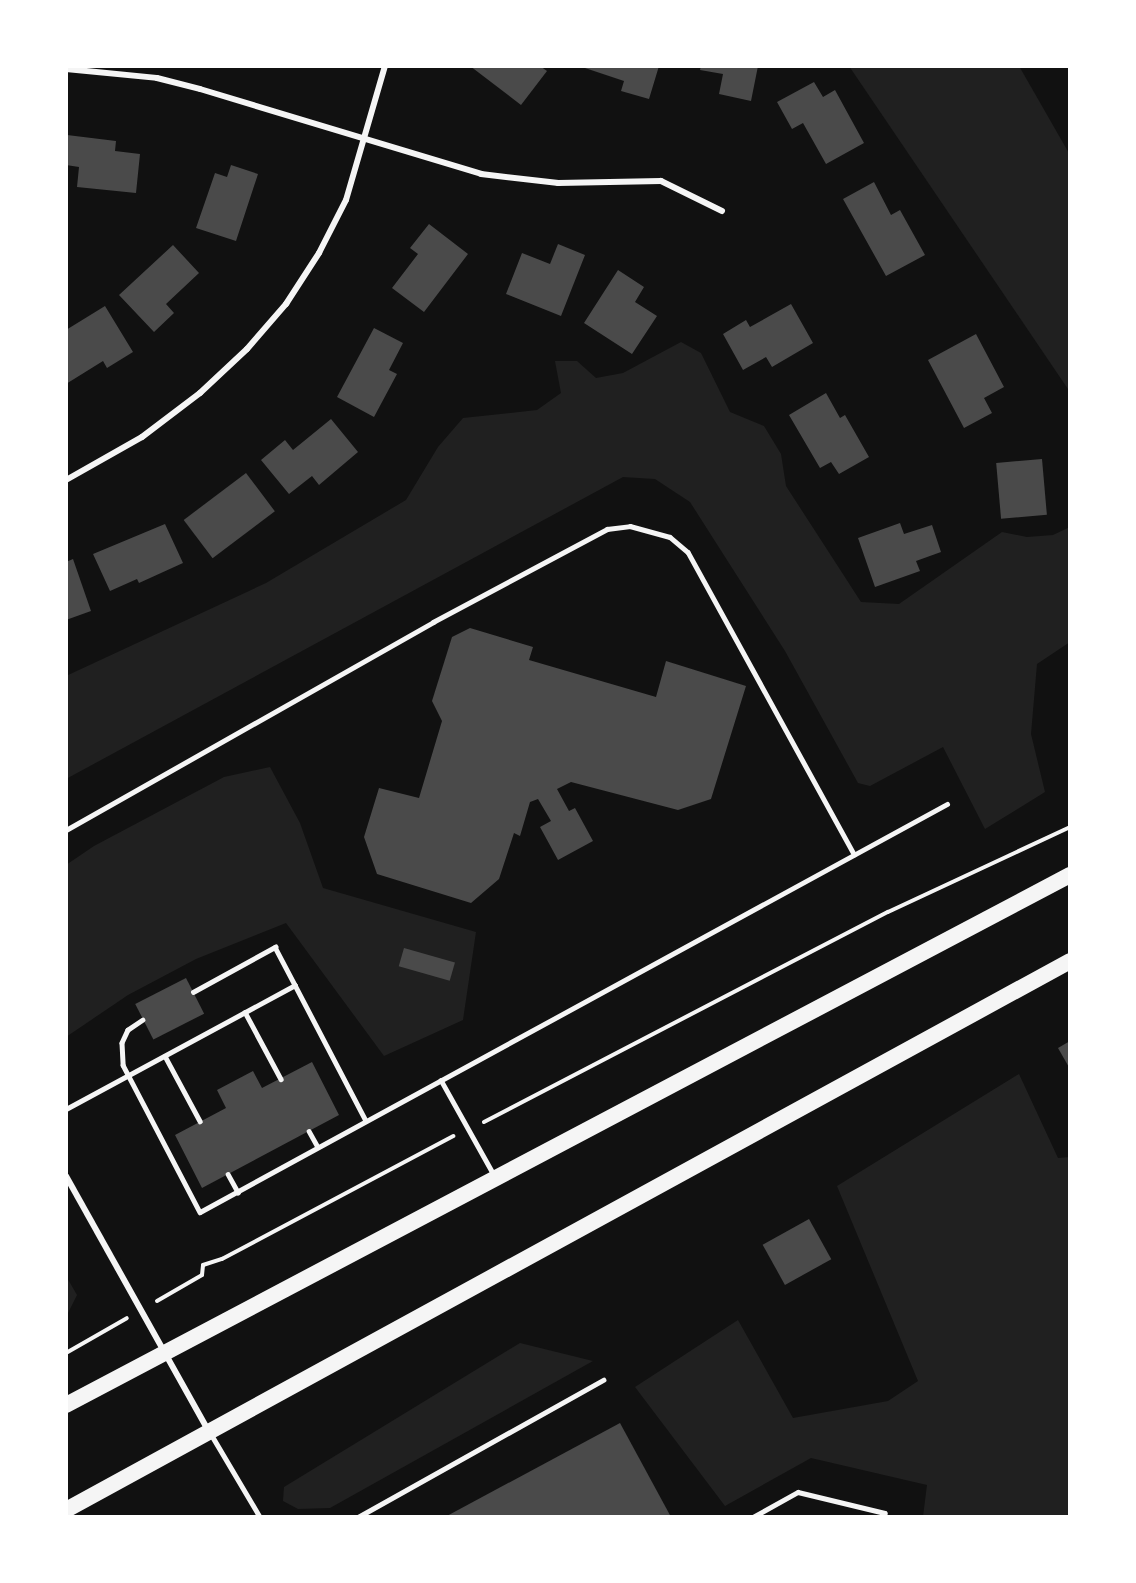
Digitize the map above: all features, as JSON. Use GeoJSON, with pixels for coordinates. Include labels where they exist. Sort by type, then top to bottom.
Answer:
{"type":"FeatureCollection","features":[{"type":"Feature","properties":{"kind":"highway"},"geometry":{"type":"LineString","coordinates":[[66,1405],[1070,875]]}},
{"type":"Feature","properties":{"kind":"highway"},"geometry":{"type":"LineString","coordinates":[[66,1510],[1070,961]]}},
{"type":"Feature","properties":{"kind":"street"},"geometry":{"type":"LineString","coordinates":[[66,480],[142,436],[200,393],[247,349],[286,304],[320,254],[346,200],[366,140],[385,66]]}},
{"type":"Feature","properties":{"kind":"street"},"geometry":{"type":"LineString","coordinates":[[66,69],[157,78],[481,174],[535,182],[660,181],[722,211]]}},
{"type":"Feature","properties":{"kind":"street"},"geometry":{"type":"LineString","coordinates":[[66,1176],[210,1433]]}},
{"type":"Feature","properties":{"kind":"lane"},"geometry":{"type":"LineString","coordinates":[[66,830],[433,622],[607,529],[630,526],[670,537],[688,552],[854,854]]}},
{"type":"Feature","properties":{"kind":"lane"},"geometry":{"type":"LineString","coordinates":[[143,1020],[128,1030],[122,1043],[127,1076],[200,1212],[946,804]]}},
{"type":"Feature","properties":{"kind":"lane"},"geometry":{"type":"LineString","coordinates":[[193,992],[275,947],[366,1121]]}},
{"type":"Feature","properties":{"kind":"lane"},"geometry":{"type":"LineString","coordinates":[[66,1109],[295,985]]}},
{"type":"Feature","properties":{"kind":"lane"},"geometry":{"type":"LineString","coordinates":[[245,1012],[281,1079]]}},
{"type":"Feature","properties":{"kind":"lane"},"geometry":{"type":"LineString","coordinates":[[165,1056],[200,1121]]}},
{"type":"Feature","properties":{"kind":"lane"},"geometry":{"type":"LineString","coordinates":[[441,1080],[496,1179]]}},
{"type":"Feature","properties":{"kind":"lane"},"geometry":{"type":"LineString","coordinates":[[309,1131],[318,1148]]}},
{"type":"Feature","properties":{"kind":"lane"},"geometry":{"type":"LineString","coordinates":[[228,1174],[237,1192]]}},
{"type":"Feature","properties":{"kind":"lane"},"geometry":{"type":"LineString","coordinates":[[358,1517],[603,1380]]}},
{"type":"Feature","properties":{"kind":"lane"},"geometry":{"type":"LineString","coordinates":[[210,1433],[260,1517]]}},
{"type":"Feature","properties":{"kind":"lane"},"geometry":{"type":"LineString","coordinates":[[753,1517],[798,1492],[885,1513],[885,1517]]}},
{"type":"Feature","properties":{"kind":"path"},"geometry":{"type":"LineString","coordinates":[[519,1106],[888,912],[1070,827]]}},
{"type":"Feature","properties":{"kind":"path"},"geometry":{"type":"LineString","coordinates":[[202,1275],[203,1265],[222,1259],[435,1145]]}},
{"type":"Feature","properties":{"kind":"path"},"geometry":{"type":"LineString","coordinates":[[66,1353],[89,1341]]}},
{"type":"Feature","properties":{"kind":"shaded area"},"geometry":{"type":"Polygon","coordinates":[[[849,66],[1019,66],[1070,155],[1070,392],[849,66]]]}},
{"type":"Feature","properties":{"kind":"shaded area"},"geometry":{"type":"Polygon","coordinates":[[[681,342],[701,353],[730,412],[764,426],[781,454],[786,486],[861,602],[899,604],[1002,532],[1027,537],[1053,535],[1070,527],[1070,642],[1037,664],[1031,734],[1045,792],[985,829],[943,747],[870,786],[858,783],[785,651],[690,502],[655,479],[623,477],[66,779],[66,676],[266,583],[406,500],[438,447],[463,418],[537,410],[561,393],[555,361],[577,361],[596,378],[623,373],[681,342]]]}},
{"type":"Feature","properties":{"kind":"shaded area"},"geometry":{"type":"Polygon","coordinates":[[[270,767],[300,823],[323,888],[476,932],[463,1020],[384,1056],[286,923],[196,959],[128,995],[66,1037],[66,865],[94,846],[224,777],[270,767]]]}},
{"type":"Feature","properties":{"kind":"shaded area"},"geometry":{"type":"Polygon","coordinates":[[[1019,1074],[1058,1158],[1070,1157],[1070,1517],[923,1517],[927,1485],[811,1458],[725,1506],[635,1387],[738,1320],[793,1418],[888,1401],[918,1381],[837,1186],[1019,1074]]]}},
{"type":"Feature","properties":{"kind":"shaded area"},"geometry":{"type":"Polygon","coordinates":[[[66,1276],[77,1295],[66,1317],[66,1276]]]}},
{"type":"Feature","properties":{"kind":"shaded area"},"geometry":{"type":"Polygon","coordinates":[[[520,1343],[593,1361],[330,1508],[298,1509],[283,1501],[284,1487],[520,1343]]]}},
{"type":"Feature","properties":{"kind":"building"},"geometry":{"type":"Polygon","coordinates":[[[470,66],[540,66],[547,71],[521,105],[470,66]]]}},
{"type":"Feature","properties":{"kind":"building"},"geometry":{"type":"Polygon","coordinates":[[[579,66],[659,66],[649,99],[621,91],[624,81],[579,66]]]}},
{"type":"Feature","properties":{"kind":"building"},"geometry":{"type":"Polygon","coordinates":[[[701,66],[758,66],[751,101],[719,94],[723,74],[700,70],[701,66]]]}},
{"type":"Feature","properties":{"kind":"building"},"geometry":{"type":"Polygon","coordinates":[[[814,82],[823,97],[835,90],[864,143],[826,164],[803,123],[792,129],[777,102],[814,82]]]}},
{"type":"Feature","properties":{"kind":"building"},"geometry":{"type":"Polygon","coordinates":[[[67,135],[116,141],[115,151],[140,154],[136,193],[77,187],[79,167],[66,165],[67,135]]]}},
{"type":"Feature","properties":{"kind":"building"},"geometry":{"type":"Polygon","coordinates":[[[231,165],[258,174],[236,241],[196,228],[215,173],[227,177],[231,165]]]}},
{"type":"Feature","properties":{"kind":"building"},"geometry":{"type":"Polygon","coordinates":[[[874,182],[891,215],[900,210],[925,255],[886,276],[843,199],[874,182]]]}},
{"type":"Feature","properties":{"kind":"building"},"geometry":{"type":"Polygon","coordinates":[[[429,224],[468,254],[424,312],[392,288],[418,254],[410,248],[429,224]]]}},
{"type":"Feature","properties":{"kind":"building"},"geometry":{"type":"Polygon","coordinates":[[[558,244],[585,255],[561,316],[506,294],[522,253],[550,264],[558,244]]]}},
{"type":"Feature","properties":{"kind":"building"},"geometry":{"type":"Polygon","coordinates":[[[173,245],[199,273],[166,304],[174,313],[154,332],[119,295],[173,245]]]}},
{"type":"Feature","properties":{"kind":"building"},"geometry":{"type":"Polygon","coordinates":[[[618,270],[644,287],[635,302],[657,316],[632,354],[584,323],[618,270]]]}},
{"type":"Feature","properties":{"kind":"building"},"geometry":{"type":"Polygon","coordinates":[[[791,304],[813,343],[772,367],[766,357],[743,370],[723,334],[746,320],[750,327],[791,304]]]}},
{"type":"Feature","properties":{"kind":"building"},"geometry":{"type":"Polygon","coordinates":[[[105,306],[133,352],[107,368],[103,361],[66,384],[66,330],[105,306]]]}},
{"type":"Feature","properties":{"kind":"building"},"geometry":{"type":"Polygon","coordinates":[[[374,328],[403,343],[389,370],[397,374],[374,417],[337,397],[374,328]]]}},
{"type":"Feature","properties":{"kind":"building"},"geometry":{"type":"Polygon","coordinates":[[[976,334],[1004,387],[984,398],[992,413],[964,428],[928,360],[976,334]]]}},
{"type":"Feature","properties":{"kind":"building"},"geometry":{"type":"Polygon","coordinates":[[[826,393],[840,418],[845,415],[869,457],[839,474],[831,462],[820,468],[789,415],[826,393]]]}},
{"type":"Feature","properties":{"kind":"building"},"geometry":{"type":"Polygon","coordinates":[[[331,419],[358,452],[319,485],[312,476],[289,494],[261,460],[285,440],[293,450],[331,419]]]}},
{"type":"Feature","properties":{"kind":"building"},"geometry":{"type":"Polygon","coordinates":[[[1042,459],[1047,515],[1001,519],[996,463],[1042,459]]]}},
{"type":"Feature","properties":{"kind":"building"},"geometry":{"type":"Polygon","coordinates":[[[246,473],[275,511],[213,558],[184,520],[246,473]]]}},
{"type":"Feature","properties":{"kind":"building"},"geometry":{"type":"Polygon","coordinates":[[[900,523],[904,534],[932,525],[941,552],[916,561],[920,571],[875,587],[858,538],[900,523]]]}},
{"type":"Feature","properties":{"kind":"building"},"geometry":{"type":"Polygon","coordinates":[[[165,524],[183,563],[139,583],[137,579],[110,591],[93,554],[165,524]]]}},
{"type":"Feature","properties":{"kind":"building"},"geometry":{"type":"Polygon","coordinates":[[[73,559],[91,611],[66,620],[66,562],[73,559]]]}},
{"type":"Feature","properties":{"kind":"building"},"geometry":{"type":"Polygon","coordinates":[[[470,628],[533,647],[529,660],[656,697],[666,661],[746,686],[711,799],[678,810],[571,782],[557,789],[569,811],[575,808],[593,841],[558,860],[540,827],[551,821],[538,799],[530,802],[520,836],[514,833],[499,879],[471,903],[377,874],[364,837],[379,788],[419,798],[442,721],[432,701],[452,637],[470,628]]]}},
{"type":"Feature","properties":{"kind":"building"},"geometry":{"type":"Polygon","coordinates":[[[404,948],[455,963],[450,981],[399,966],[404,948]]]}},
{"type":"Feature","properties":{"kind":"building"},"geometry":{"type":"Polygon","coordinates":[[[186,978],[204,1014],[153,1040],[135,1004],[186,978]]]}},
{"type":"Feature","properties":{"kind":"building"},"geometry":{"type":"Polygon","coordinates":[[[1070,1041],[1070,1069],[1058,1048],[1070,1041]]]}},
{"type":"Feature","properties":{"kind":"building"},"geometry":{"type":"Polygon","coordinates":[[[312,1062],[339,1115],[202,1188],[175,1135],[226,1108],[217,1090],[253,1071],[262,1088],[312,1062]]]}},
{"type":"Feature","properties":{"kind":"building"},"geometry":{"type":"Polygon","coordinates":[[[809,1219],[831,1259],[785,1285],[763,1245],[809,1219]]]}},
{"type":"Feature","properties":{"kind":"building"},"geometry":{"type":"Polygon","coordinates":[[[620,1423],[671,1517],[445,1517],[620,1423]]]}}]}
